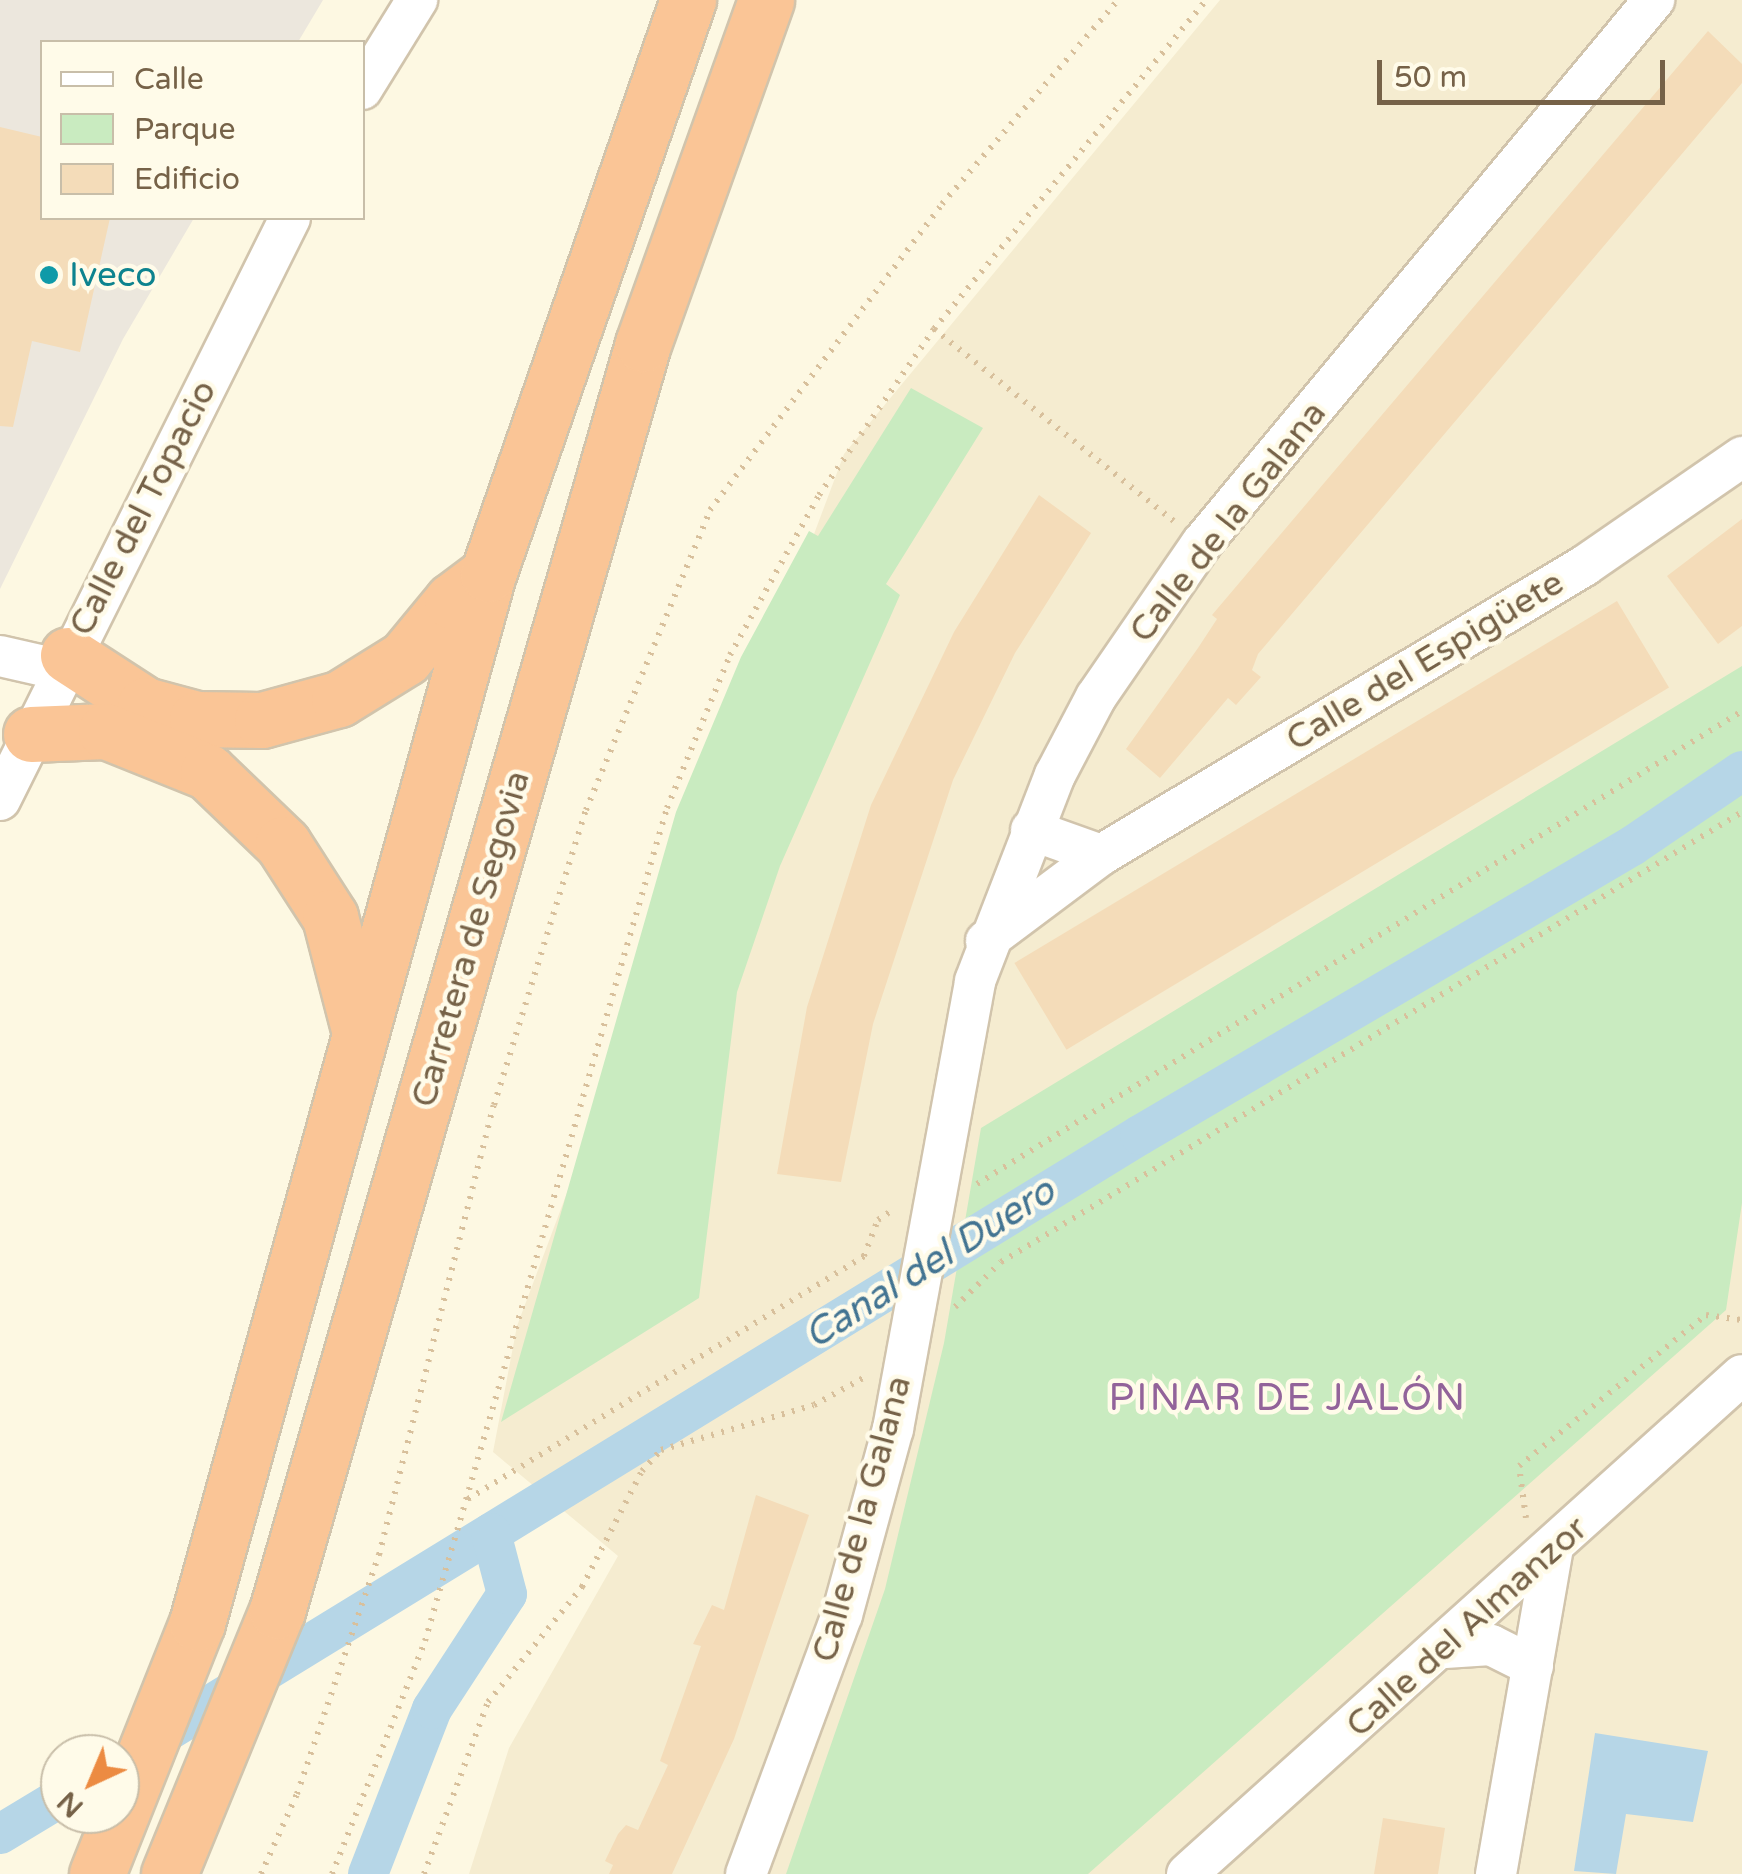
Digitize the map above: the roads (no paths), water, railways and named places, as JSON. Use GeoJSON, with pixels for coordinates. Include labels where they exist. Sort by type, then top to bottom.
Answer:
{"type":"FeatureCollection","features":[{"type":"Feature","properties":{"kind":"highway"},"geometry":{"type":"LineString","coordinates":[[96,1874],[198,1623],[488,574],[688,0]]}},
{"type":"Feature","properties":{"kind":"highway","name":"Carretera de Segovia"},"geometry":{"type":"LineString","coordinates":[[169,1874],[277,1611],[643,344],[766,0]]}},
{"type":"Feature","properties":{"kind":"highway"},"geometry":{"type":"LineString","coordinates":[[64,663],[145,705],[196,719],[262,720],[340,699],[406,658],[452,601],[488,574]]}},
{"type":"Feature","properties":{"kind":"highway"},"geometry":{"type":"LineString","coordinates":[[31,734],[106,730],[208,772],[283,844],[330,917],[360,1036]]}},
{"type":"Feature","properties":{"kind":"street"},"geometry":{"type":"LineString","coordinates":[[365,85],[416,0]]}},
{"type":"Feature","properties":{"kind":"street","name":"Calle de la Galana"},"geometry":{"type":"LineString","coordinates":[[746,1874],[842,1615],[909,1341],[933,1199],[986,941],[1031,830],[1096,697],[1202,543],[1654,0]]}},
{"type":"Feature","properties":{"kind":"street","name":"Calle del Topacio"},"geometry":{"type":"LineString","coordinates":[[0,800],[64,663],[289,220]]}},
{"type":"Feature","properties":{"kind":"street","name":"Calle del Espigüete"},"geometry":{"type":"LineString","coordinates":[[986,941],[1101,854],[1584,566],[1742,457]]}},
{"type":"Feature","properties":{"kind":"street"},"geometry":{"type":"LineString","coordinates":[[0,656],[64,663]]}},
{"type":"Feature","properties":{"kind":"street"},"geometry":{"type":"LineString","coordinates":[[1031,830],[1101,854]]}},
{"type":"Feature","properties":{"kind":"street","name":"Calle del Almanzor"},"geometry":{"type":"LineString","coordinates":[[1187,1874],[1446,1648],[1742,1375]]}},
{"type":"Feature","properties":{"kind":"street"},"geometry":{"type":"LineString","coordinates":[[1496,1874],[1554,1548]]}},
{"type":"Feature","properties":{"kind":"street"},"geometry":{"type":"LineString","coordinates":[[1446,1648],[1491,1645],[1533,1666]]}},
{"type":"Feature","properties":{"kind":"water"},"geometry":{"type":"Polygon","coordinates":[[[1595,1733],[1708,1751],[1693,1822],[1626,1814],[1616,1874],[1574,1871],[1595,1733]]]}},
{"type":"Feature","properties":{"kind":"waterway","name":"Canal del Duero"},"geometry":{"type":"LineString","coordinates":[[145,1745],[1140,1135],[1632,846],[1742,771]]}},
{"type":"Feature","properties":{"kind":"waterway"},"geometry":{"type":"LineString","coordinates":[[368,1874],[432,1709],[507,1594],[491,1533]]}},
{"type":"Feature","properties":{"kind":"waterway","name":"Canal del Duero"},"geometry":{"type":"LineString","coordinates":[[0,1834],[40,1810]]}},
{"type":"Feature","properties":{"kind":"place","name":"Iveco"},"geometry":{"type":"Point","coordinates":[49,275]}},
{"type":"Feature","properties":{"kind":"district","name":"PINAR DE JALÓN"},"geometry":{"type":"Point","coordinates":[1288,1399]}}]}
